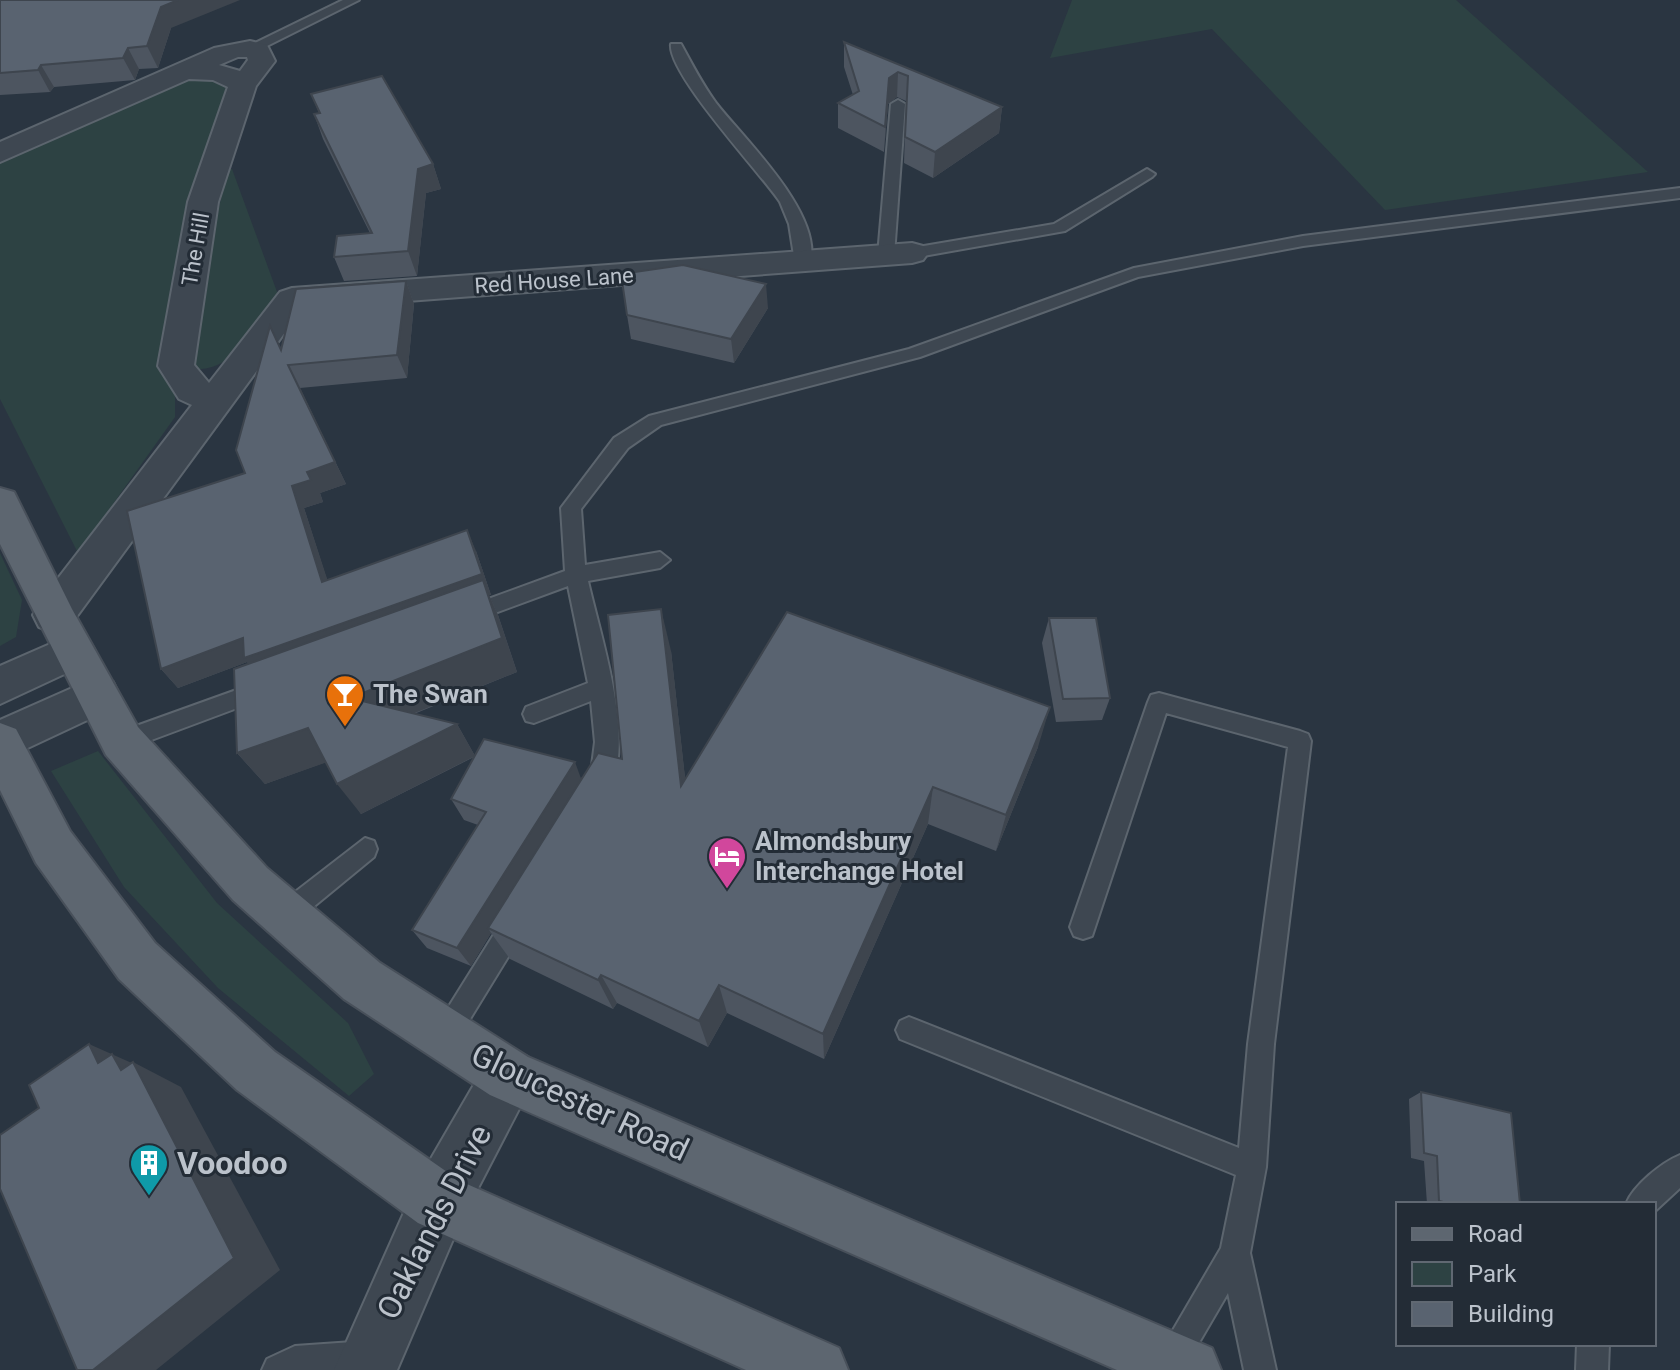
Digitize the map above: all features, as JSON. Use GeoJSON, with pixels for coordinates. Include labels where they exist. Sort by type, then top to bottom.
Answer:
{"type":"FeatureCollection","features":[{"type":"Feature","properties":{"kind":"main road","name":"Gloucester Road"},"geometry":{"type":"LineString","coordinates":[[0,502],[122,741],[250,884],[362,981],[509,1076],[1180,1365]]}},
{"type":"Feature","properties":{"kind":"main road"},"geometry":{"type":"LineString","coordinates":[[0,742],[53,847],[137,961],[256,1071],[439,1202],[817,1370]]}},
{"type":"Feature","properties":{"kind":"street"},"geometry":{"type":"LineString","coordinates":[[0,153],[229,51],[252,48]]}},
{"type":"Feature","properties":{"kind":"street","name":"The Hill"},"geometry":{"type":"LineString","coordinates":[[213,400],[192,390],[176,366],[203,202],[243,85],[262,61],[258,51],[252,48]]}},
{"type":"Feature","properties":{"kind":"street"},"geometry":{"type":"LineString","coordinates":[[183,72],[198,70],[229,75],[243,85]]}},
{"type":"Feature","properties":{"kind":"street","name":"Red House Lane"},"geometry":{"type":"LineString","coordinates":[[213,400],[292,299],[899,254]]}},
{"type":"Feature","properties":{"kind":"street"},"geometry":{"type":"LineString","coordinates":[[0,742],[75,654],[213,400]]}},
{"type":"Feature","properties":{"kind":"street"},"geometry":{"type":"LineString","coordinates":[[0,686],[75,654]]}},
{"type":"Feature","properties":{"kind":"street","name":"Oaklands Drive"},"geometry":{"type":"LineString","coordinates":[[366,1364],[439,1202],[509,1076]]}},
{"type":"Feature","properties":{"kind":"lane"},"geometry":{"type":"LineString","coordinates":[[252,48],[353,0]]}},
{"type":"Feature","properties":{"kind":"lane"},"geometry":{"type":"LineString","coordinates":[[676,47],[687,75],[788,203],[799,233],[803,262]]}},
{"type":"Feature","properties":{"kind":"lane"},"geometry":{"type":"LineString","coordinates":[[898,104],[899,254],[1059,228],[1147,174]]}},
{"type":"Feature","properties":{"kind":"lane"},"geometry":{"type":"LineString","coordinates":[[592,797],[608,771],[609,736],[576,575],[571,508],[621,443],[655,420],[914,353],[1134,273],[1303,241],[1680,193]]}},
{"type":"Feature","properties":{"kind":"lane"},"geometry":{"type":"LineString","coordinates":[[444,623],[576,575],[660,560]]}},
{"type":"Feature","properties":{"kind":"lane"},"geometry":{"type":"LineString","coordinates":[[122,741],[283,682]]}},
{"type":"Feature","properties":{"kind":"lane"},"geometry":{"type":"LineString","coordinates":[[534,714],[598,688]]}},
{"type":"Feature","properties":{"kind":"lane"},"geometry":{"type":"LineString","coordinates":[[1083,927],[1159,702],[1300,741],[1261,1044],[1252,1167],[1235,1253],[1180,1365]]}},
{"type":"Feature","properties":{"kind":"lane"},"geometry":{"type":"LineString","coordinates":[[286,914],[365,849]]}},
{"type":"Feature","properties":{"kind":"lane"},"geometry":{"type":"LineString","coordinates":[[445,1036],[526,903]]}},
{"type":"Feature","properties":{"kind":"lane"},"geometry":{"type":"LineString","coordinates":[[909,1030],[1252,1167]]}},
{"type":"Feature","properties":{"kind":"lane"},"geometry":{"type":"LineString","coordinates":[[1643,1202],[1680,1169]]}},
{"type":"Feature","properties":{"kind":"lane"},"geometry":{"type":"LineString","coordinates":[[1235,1253],[1260,1370]]}},
{"type":"Feature","properties":{"kind":"lane"},"geometry":{"type":"LineString","coordinates":[[1592,1370],[1593,1346]]}},
{"type":"Feature","properties":{"kind":"lane"},"geometry":{"type":"LineString","coordinates":[[278,1370],[295,1362],[366,1364]]}},
{"type":"Feature","properties":{"kind":"green space"},"geometry":{"type":"Polygon","coordinates":[[[1072,0],[1456,0],[1648,172],[1385,210],[1212,29],[1050,58],[1072,0]]]}},
{"type":"Feature","properties":{"kind":"green space"},"geometry":{"type":"Polygon","coordinates":[[[180,76],[219,79],[226,86],[224,103],[211,130],[162,360],[175,396],[175,417],[78,553],[0,399],[0,160],[180,76]]]}},
{"type":"Feature","properties":{"kind":"green space"},"geometry":{"type":"Polygon","coordinates":[[[232,169],[280,300],[231,357],[205,369],[190,369],[188,354],[227,170],[232,169]]]}},
{"type":"Feature","properties":{"kind":"green space"},"geometry":{"type":"Polygon","coordinates":[[[0,553],[22,600],[16,637],[0,646],[0,553]]]}},
{"type":"Feature","properties":{"kind":"green space"},"geometry":{"type":"Polygon","coordinates":[[[98,751],[217,903],[348,1023],[374,1074],[349,1096],[218,988],[124,887],[51,771],[98,751]]]}},
{"type":"Feature","properties":{"kind":"building"},"geometry":{"type":"Polygon","coordinates":[[[0,0],[178,0],[161,7],[147,46],[128,48],[123,58],[41,65],[38,70],[0,73],[0,0]]]}},
{"type":"Feature","properties":{"kind":"building"},"geometry":{"type":"Polygon","coordinates":[[[844,42],[1002,107],[935,152],[905,137],[908,76],[898,72],[889,78],[885,127],[838,103],[859,91],[844,42]]]}},
{"type":"Feature","properties":{"kind":"building"},"geometry":{"type":"Polygon","coordinates":[[[382,76],[433,164],[418,169],[408,251],[334,257],[337,236],[372,233],[314,114],[320,113],[311,94],[382,76]]]}},
{"type":"Feature","properties":{"kind":"building"},"geometry":{"type":"Polygon","coordinates":[[[683,265],[766,284],[731,339],[627,315],[621,274],[683,265]]]}},
{"type":"Feature","properties":{"kind":"building"},"geometry":{"type":"Polygon","coordinates":[[[406,281],[397,355],[288,365],[335,462],[307,472],[311,480],[292,486],[322,582],[467,530],[482,574],[244,658],[243,638],[161,669],[127,511],[245,473],[236,450],[270,326],[281,350],[296,289],[406,281]]]}},
{"type":"Feature","properties":{"kind":"building"},"geometry":{"type":"Polygon","coordinates":[[[483,580],[502,638],[350,698],[457,724],[337,784],[308,728],[237,753],[234,669],[483,580]]]}},
{"type":"Feature","properties":{"kind":"building","name":"Almondsbury Interchange Hotel"},"geometry":{"type":"Polygon","coordinates":[[[661,609],[681,786],[787,612],[1050,707],[1006,815],[933,787],[823,1034],[719,985],[699,1021],[601,975],[598,980],[488,928],[598,753],[622,759],[608,615],[661,609]]]}},
{"type":"Feature","properties":{"kind":"building"},"geometry":{"type":"Polygon","coordinates":[[[1049,618],[1096,618],[1110,698],[1063,699],[1049,618]]]}},
{"type":"Feature","properties":{"kind":"building"},"geometry":{"type":"Polygon","coordinates":[[[484,739],[575,762],[457,948],[412,930],[486,812],[451,799],[484,739]]]}},
{"type":"Feature","properties":{"kind":"building"},"geometry":{"type":"Polygon","coordinates":[[[89,1044],[98,1063],[112,1054],[121,1070],[133,1062],[234,1258],[93,1370],[77,1370],[0,1189],[0,1135],[39,1108],[29,1085],[89,1044]]]}},
{"type":"Feature","properties":{"kind":"building"},"geometry":{"type":"Polygon","coordinates":[[[1421,1092],[1511,1113],[1520,1202],[1439,1201],[1437,1156],[1424,1153],[1421,1092]]]}},
{"type":"Feature","properties":{"kind":"place","name":"The Swan"},"geometry":{"type":"Point","coordinates":[345,728]}},
{"type":"Feature","properties":{"kind":"place","name":"Almondsbury Interchange Hotel"},"geometry":{"type":"Point","coordinates":[727,890]}},
{"type":"Feature","properties":{"kind":"place","name":"Voodoo"},"geometry":{"type":"Point","coordinates":[149,1197]}}]}
